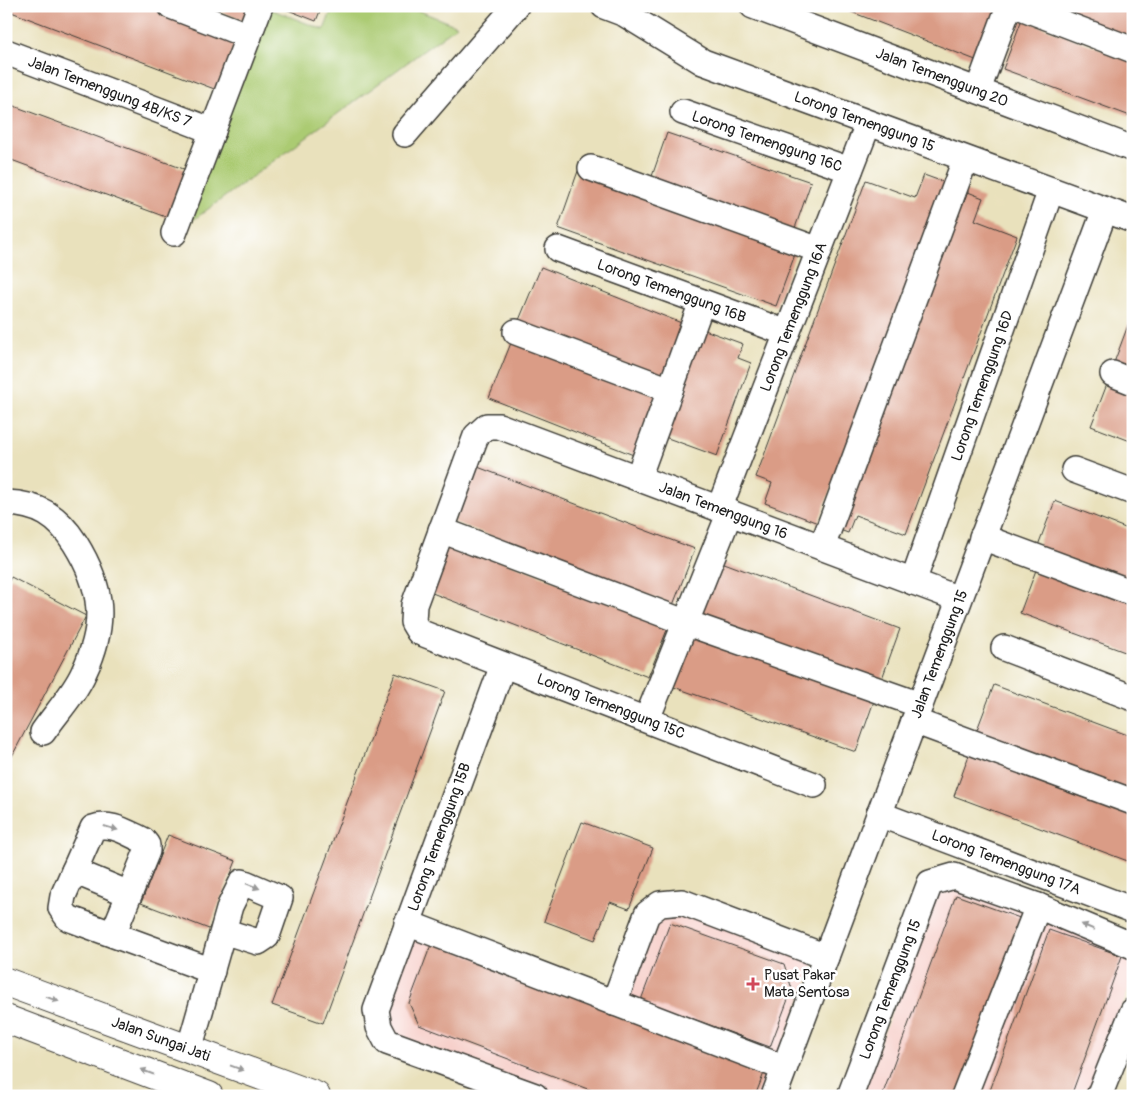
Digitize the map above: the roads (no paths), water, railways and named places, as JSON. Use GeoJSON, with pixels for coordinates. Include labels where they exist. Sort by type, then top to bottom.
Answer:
{"type":"FeatureCollection","features":[{"type":"Feature","properties":{"kind":"main road","name":"Jalan Sungai Jati"},"geometry":{"type":"LineString","coordinates":[[6,982],[316,1096]]}},
{"type":"Feature","properties":{"kind":"main road"},"geometry":{"type":"LineString","coordinates":[[6,1018],[208,1096]]}},
{"type":"Feature","properties":{"kind":"street"},"geometry":{"type":"LineString","coordinates":[[171,6],[249,36]]}},
{"type":"Feature","properties":{"kind":"street"},"geometry":{"type":"LineString","coordinates":[[174,233],[260,6]]}},
{"type":"Feature","properties":{"kind":"street"},"geometry":{"type":"LineString","coordinates":[[405,134],[516,6]]}},
{"type":"Feature","properties":{"kind":"street","name":"Lorong Temenggung 15"},"geometry":{"type":"LineString","coordinates":[[604,6],[625,14],[703,62],[965,160],[1133,220]]}},
{"type":"Feature","properties":{"kind":"street","name":"Jalan Temenggung 20"},"geometry":{"type":"LineString","coordinates":[[753,6],[1133,150]]}},
{"type":"Feature","properties":{"kind":"street"},"geometry":{"type":"LineString","coordinates":[[978,90],[1009,6]]}},
{"type":"Feature","properties":{"kind":"street"},"geometry":{"type":"LineString","coordinates":[[1018,6],[1133,50]]}},
{"type":"Feature","properties":{"kind":"street","name":"Jalan Temenggung 4B/KS 7"},"geometry":{"type":"LineString","coordinates":[[6,52],[212,131]]}},
{"type":"Feature","properties":{"kind":"street","name":"Lorong Temenggung 16C"},"geometry":{"type":"LineString","coordinates":[[683,112],[850,170]]}},
{"type":"Feature","properties":{"kind":"street","name":"Lorong Temenggung 16A"},"geometry":{"type":"LineString","coordinates":[[647,719],[686,623],[787,333],[868,124]]}},
{"type":"Feature","properties":{"kind":"street"},"geometry":{"type":"LineString","coordinates":[[822,547],[965,160]]}},
{"type":"Feature","properties":{"kind":"street"},"geometry":{"type":"LineString","coordinates":[[591,168],[819,250]]}},
{"type":"Feature","properties":{"kind":"street","name":"Lorong Temenggung 16D"},"geometry":{"type":"LineString","coordinates":[[913,582],[1050,190]]}},
{"type":"Feature","properties":{"kind":"street","name":"Jalan Temenggung 15"},"geometry":{"type":"LineString","coordinates":[[774,1096],[1105,210]]}},
{"type":"Feature","properties":{"kind":"street","name":"Lorong Temenggung 16B"},"geometry":{"type":"LineString","coordinates":[[558,249],[787,333]]}},
{"type":"Feature","properties":{"kind":"street"},"geometry":{"type":"LineString","coordinates":[[638,478],[702,302]]}},
{"type":"Feature","properties":{"kind":"street"},"geometry":{"type":"LineString","coordinates":[[516,332],[670,390]]}},
{"type":"Feature","properties":{"kind":"street","name":"Jalan Temenggung 16"},"geometry":{"type":"LineString","coordinates":[[442,530],[476,436],[487,426],[499,426],[960,599]]}},
{"type":"Feature","properties":{"kind":"street"},"geometry":{"type":"LineString","coordinates":[[1074,470],[1133,492]]}},
{"type":"Feature","properties":{"kind":"street"},"geometry":{"type":"LineString","coordinates":[[6,502],[25,503],[55,518],[71,537],[89,565],[97,590],[100,622],[84,673],[43,732]]}},
{"type":"Feature","properties":{"kind":"street"},"geometry":{"type":"LineString","coordinates":[[442,530],[917,713],[1133,802]]}},
{"type":"Feature","properties":{"kind":"street","name":"Lorong Temenggung 15C"},"geometry":{"type":"LineString","coordinates":[[442,530],[414,605],[413,622],[420,632],[647,719],[814,786]]}},
{"type":"Feature","properties":{"kind":"street"},"geometry":{"type":"LineString","coordinates":[[982,537],[1133,593]]}},
{"type":"Feature","properties":{"kind":"street"},"geometry":{"type":"LineString","coordinates":[[1004,648],[1133,698]]}},
{"type":"Feature","properties":{"kind":"street","name":"Lorong Temenggung 15B"},"geometry":{"type":"LineString","coordinates":[[503,664],[376,1010],[379,1027],[387,1042],[535,1096]]}},
{"type":"Feature","properties":{"kind":"street","name":"Lorong Temenggung 17A"},"geometry":{"type":"LineString","coordinates":[[879,814],[1133,910]]}},
{"type":"Feature","properties":{"kind":"street"},"geometry":{"type":"LineString","coordinates":[[113,934],[147,852],[147,845],[144,840],[108,825],[92,828],[63,896],[61,908],[68,918],[212,970]]}},
{"type":"Feature","properties":{"kind":"street"},"geometry":{"type":"LineString","coordinates":[[74,871],[129,894]]}},
{"type":"Feature","properties":{"kind":"street","name":"Lorong Temenggung 15"},"geometry":{"type":"LineString","coordinates":[[850,1096],[930,883],[954,876],[1038,906]]}},
{"type":"Feature","properties":{"kind":"street"},"geometry":{"type":"LineString","coordinates":[[614,1003],[647,914],[660,904],[682,902],[826,957]]}},
{"type":"Feature","properties":{"kind":"street"},"geometry":{"type":"LineString","coordinates":[[964,1096],[1038,906],[1133,946]]}},
{"type":"Feature","properties":{"kind":"street"},"geometry":{"type":"LineString","coordinates":[[408,923],[784,1068]]}},
{"type":"Feature","properties":{"kind":"street"},"geometry":{"type":"LineString","coordinates":[[189,1050],[223,931]]}},
{"type":"Feature","properties":{"kind":"street"},"geometry":{"type":"LineString","coordinates":[[1099,1096],[1133,1011]]}},
{"type":"Feature","properties":{"kind":"place","name":"Pusat Pakar Mata Sentosa"},"geometry":{"type":"Point","coordinates":[753,984]}}]}
